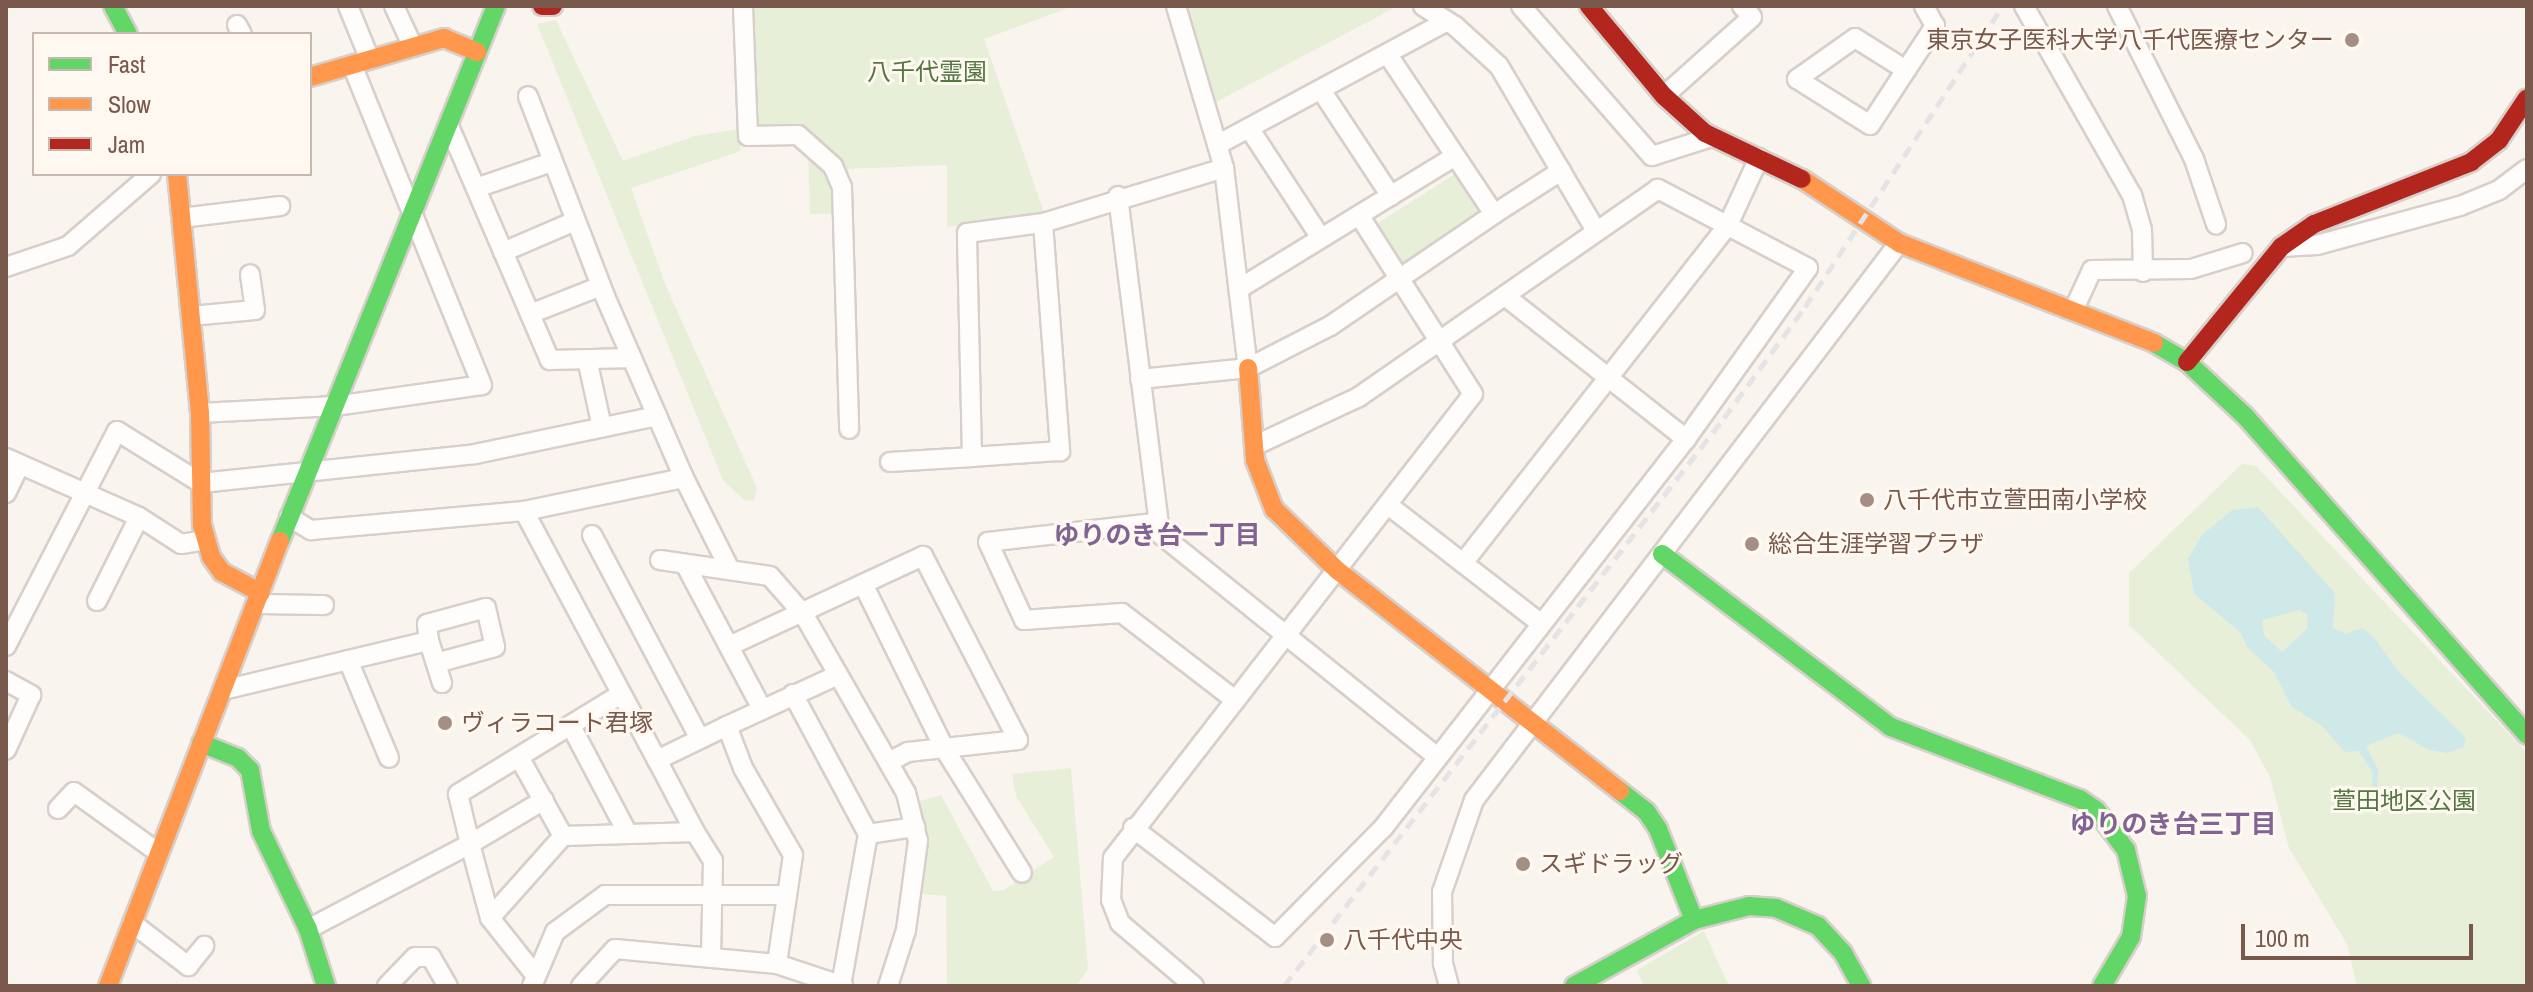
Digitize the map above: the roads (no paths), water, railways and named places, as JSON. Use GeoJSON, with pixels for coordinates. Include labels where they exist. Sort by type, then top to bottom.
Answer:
{"type":"FeatureCollection","features":[{"type":"Feature","properties":{"kind":"street"},"geometry":{"type":"LineString","coordinates":[[113,6],[127,32]]}},
{"type":"Feature","properties":{"kind":"street"},"geometry":{"type":"LineString","coordinates":[[200,413],[335,406],[482,385],[414,219],[361,62],[348,6]]}},
{"type":"Feature","properties":{"kind":"street"},"geometry":{"type":"LineString","coordinates":[[394,6],[413,47]]}},
{"type":"Feature","properties":{"kind":"street"},"geometry":{"type":"LineString","coordinates":[[108,986],[289,517],[414,219],[496,6]]}},
{"type":"Feature","properties":{"kind":"street"},"geometry":{"type":"LineString","coordinates":[[542,6],[553,6]]}},
{"type":"Feature","properties":{"kind":"street"},"geometry":{"type":"LineString","coordinates":[[743,6],[748,136],[798,135],[833,166],[842,187],[849,429]]}},
{"type":"Feature","properties":{"kind":"street"},"geometry":{"type":"LineString","coordinates":[[1176,6],[1224,168],[1240,288],[1254,446],[1274,509],[1337,570],[1536,722],[1646,811],[1658,829],[1694,920]]}},
{"type":"Feature","properties":{"kind":"street"},"geometry":{"type":"LineString","coordinates":[[1423,6],[1447,21],[1499,66],[1596,231]]}},
{"type":"Feature","properties":{"kind":"street"},"geometry":{"type":"LineString","coordinates":[[1521,6],[1652,156],[1712,137]]}},
{"type":"Feature","properties":{"kind":"street"},"geometry":{"type":"LineString","coordinates":[[1589,6],[1664,96],[1712,137],[1807,181],[1899,243],[2165,346],[2187,362],[2245,416],[2527,735]]}},
{"type":"Feature","properties":{"kind":"street"},"geometry":{"type":"LineString","coordinates":[[1664,96],[1752,17],[1742,6]]}},
{"type":"Feature","properties":{"kind":"street"},"geometry":{"type":"LineString","coordinates":[[1906,70],[1855,38],[1797,79],[1870,125],[1935,26],[1924,6]]}},
{"type":"Feature","properties":{"kind":"street"},"geometry":{"type":"LineString","coordinates":[[2024,6],[2132,195],[2142,230],[2143,272]]}},
{"type":"Feature","properties":{"kind":"street"},"geometry":{"type":"LineString","coordinates":[[2117,6],[2194,159],[2216,224]]}},
{"type":"Feature","properties":{"kind":"street"},"geometry":{"type":"LineString","coordinates":[[1217,145],[1447,21]]}},
{"type":"Feature","properties":{"kind":"street"},"geometry":{"type":"LineString","coordinates":[[312,76],[444,38],[477,52]]}},
{"type":"Feature","properties":{"kind":"street"},"geometry":{"type":"LineString","coordinates":[[1388,55],[1494,214]]}},
{"type":"Feature","properties":{"kind":"street"},"geometry":{"type":"LineString","coordinates":[[1321,90],[1391,196]]}},
{"type":"Feature","properties":{"kind":"street"},"geometry":{"type":"LineString","coordinates":[[528,96],[601,286],[684,478],[730,570]]}},
{"type":"Feature","properties":{"kind":"street"},"geometry":{"type":"LineString","coordinates":[[2187,362],[2281,247],[2314,224],[2471,162],[2499,140],[2527,98]]}},
{"type":"Feature","properties":{"kind":"street"},"geometry":{"type":"LineString","coordinates":[[449,126],[550,360],[632,358]]}},
{"type":"Feature","properties":{"kind":"street"},"geometry":{"type":"LineString","coordinates":[[1249,128],[1321,238]]}},
{"type":"Feature","properties":{"kind":"street"},"geometry":{"type":"LineString","coordinates":[[1240,288],[1455,156]]}},
{"type":"Feature","properties":{"kind":"street"},"geometry":{"type":"LineString","coordinates":[[1463,563],[1728,225],[1759,158]]}},
{"type":"Feature","properties":{"kind":"street"},"geometry":{"type":"LineString","coordinates":[[476,188],[552,162]]}},
{"type":"Feature","properties":{"kind":"street"},"geometry":{"type":"LineString","coordinates":[[972,457],[967,233],[1043,223],[1118,196],[1224,168]]}},
{"type":"Feature","properties":{"kind":"street"},"geometry":{"type":"LineString","coordinates":[[2281,247],[2317,245],[2460,206],[2499,190],[2527,169]]}},
{"type":"Feature","properties":{"kind":"street"},"geometry":{"type":"LineString","coordinates":[[1140,379],[1248,368],[1330,326],[1561,171]]}},
{"type":"Feature","properties":{"kind":"street"},"geometry":{"type":"LineString","coordinates":[[6,267],[68,246],[149,176]]}},
{"type":"Feature","properties":{"kind":"street"},"geometry":{"type":"LineString","coordinates":[[177,176],[200,413],[205,540],[222,572],[259,598],[324,605]]}},
{"type":"Feature","properties":{"kind":"street"},"geometry":{"type":"LineString","coordinates":[[1133,828],[1275,937],[1383,828],[1686,439],[1808,268],[1658,189],[1359,397],[1254,446]]}},
{"type":"Feature","properties":{"kind":"street"},"geometry":{"type":"LineString","coordinates":[[1118,196],[1154,523],[1171,549],[1437,757]]}},
{"type":"Feature","properties":{"kind":"street"},"geometry":{"type":"LineString","coordinates":[[181,218],[280,206]]}},
{"type":"Feature","properties":{"kind":"street"},"geometry":{"type":"LineString","coordinates":[[1194,986],[1129,933],[1114,913],[1109,880],[1113,858],[1133,828],[1473,394],[1438,344],[1359,215]]}},
{"type":"Feature","properties":{"kind":"street"},"geometry":{"type":"LineString","coordinates":[[503,252],[575,221]]}},
{"type":"Feature","properties":{"kind":"street"},"geometry":{"type":"LineString","coordinates":[[890,462],[1060,451],[1043,223]]}},
{"type":"Feature","properties":{"kind":"street"},"geometry":{"type":"LineString","coordinates":[[1449,986],[1441,913],[1455,844],[1474,800],[1899,243]]}},
{"type":"Feature","properties":{"kind":"street"},"geometry":{"type":"LineString","coordinates":[[2074,309],[2092,270],[2143,272],[2191,269],[2243,253]]}},
{"type":"Feature","properties":{"kind":"street"},"geometry":{"type":"LineString","coordinates":[[191,316],[255,310],[250,274]]}},
{"type":"Feature","properties":{"kind":"street"},"geometry":{"type":"LineString","coordinates":[[530,314],[601,286]]}},
{"type":"Feature","properties":{"kind":"street"},"geometry":{"type":"LineString","coordinates":[[1505,296],[1609,375],[1686,439]]}},
{"type":"Feature","properties":{"kind":"street"},"geometry":{"type":"LineString","coordinates":[[587,359],[602,427]]}},
{"type":"Feature","properties":{"kind":"street"},"geometry":{"type":"LineString","coordinates":[[6,646],[15,606],[117,431],[201,483],[475,454],[657,416]]}},
{"type":"Feature","properties":{"kind":"street"},"geometry":{"type":"LineString","coordinates":[[6,493],[13,461],[139,517],[181,544],[205,540]]}},
{"type":"Feature","properties":{"kind":"street"},"geometry":{"type":"LineString","coordinates":[[289,517],[311,530],[524,511],[684,478]]}},
{"type":"Feature","properties":{"kind":"street"},"geometry":{"type":"LineString","coordinates":[[1388,505],[1540,623]]}},
{"type":"Feature","properties":{"kind":"street"},"geometry":{"type":"LineString","coordinates":[[524,511],[713,861],[711,958]]}},
{"type":"Feature","properties":{"kind":"street"},"geometry":{"type":"LineString","coordinates":[[97,601],[139,517]]}},
{"type":"Feature","properties":{"kind":"street"},"geometry":{"type":"LineString","coordinates":[[1154,523],[988,542],[1024,620],[1122,613],[1235,700]]}},
{"type":"Feature","properties":{"kind":"street"},"geometry":{"type":"LineString","coordinates":[[592,535],[700,739]]}},
{"type":"Feature","properties":{"kind":"street"},"geometry":{"type":"LineString","coordinates":[[1662,554],[1891,727],[2080,799],[2096,810],[2126,850],[2137,896],[2131,937],[2102,986]]}},
{"type":"Feature","properties":{"kind":"street"},"geometry":{"type":"LineString","coordinates":[[729,646],[804,615],[923,556],[1018,740],[908,752],[888,762]]}},
{"type":"Feature","properties":{"kind":"street"},"geometry":{"type":"LineString","coordinates":[[660,560],[770,576],[804,615],[906,793],[918,841],[906,930],[888,986]]}},
{"type":"Feature","properties":{"kind":"street"},"geometry":{"type":"LineString","coordinates":[[685,564],[761,707]]}},
{"type":"Feature","properties":{"kind":"street"},"geometry":{"type":"LineString","coordinates":[[864,586],[944,748],[1022,873]]}},
{"type":"Feature","properties":{"kind":"street"},"geometry":{"type":"LineString","coordinates":[[223,690],[429,641],[442,683]]}},
{"type":"Feature","properties":{"kind":"street"},"geometry":{"type":"LineString","coordinates":[[348,660],[389,758]]}},
{"type":"Feature","properties":{"kind":"street"},"geometry":{"type":"LineString","coordinates":[[657,760],[761,707],[838,675]]}},
{"type":"Feature","properties":{"kind":"street"},"geometry":{"type":"LineString","coordinates":[[6,681],[31,695],[6,750]]}},
{"type":"Feature","properties":{"kind":"street"},"geometry":{"type":"LineString","coordinates":[[536,982],[490,918],[458,794],[621,694]]}},
{"type":"Feature","properties":{"kind":"street"},"geometry":{"type":"LineString","coordinates":[[581,986],[615,949],[777,964],[842,986],[868,834],[793,694]]}},
{"type":"Feature","properties":{"kind":"street"},"geometry":{"type":"LineString","coordinates":[[571,726],[628,834]]}},
{"type":"Feature","properties":{"kind":"street"},"geometry":{"type":"LineString","coordinates":[[727,726],[743,768],[793,855],[777,964]]}},
{"type":"Feature","properties":{"kind":"street"},"geometry":{"type":"LineString","coordinates":[[201,743],[238,758],[250,770],[261,831],[308,929],[326,986]]}},
{"type":"Feature","properties":{"kind":"street"},"geometry":{"type":"LineString","coordinates":[[519,757],[563,836]]}},
{"type":"Feature","properties":{"kind":"street"},"geometry":{"type":"LineString","coordinates":[[58,809],[74,792],[159,853]]}},
{"type":"Feature","properties":{"kind":"street"},"geometry":{"type":"LineString","coordinates":[[308,929],[470,844],[544,800]]}},
{"type":"Feature","properties":{"kind":"street"},"geometry":{"type":"LineString","coordinates":[[868,834],[915,827]]}},
{"type":"Feature","properties":{"kind":"street"},"geometry":{"type":"LineString","coordinates":[[490,918],[563,836],[695,832]]}},
{"type":"Feature","properties":{"kind":"street"},"geometry":{"type":"LineString","coordinates":[[536,982],[555,932],[605,895],[787,895]]}},
{"type":"Feature","properties":{"kind":"street"},"geometry":{"type":"LineString","coordinates":[[1574,986],[1694,920],[1749,906],[1797,914],[1830,937],[1861,986]]}},
{"type":"Feature","properties":{"kind":"street"},"geometry":{"type":"LineString","coordinates":[[132,923],[188,966],[204,946]]}},
{"type":"Feature","properties":{"kind":"street"},"geometry":{"type":"LineString","coordinates":[[387,986],[415,957],[431,957],[448,986]]}},
{"type":"Feature","properties":{"kind":"water"},"geometry":{"type":"Polygon","coordinates":[[[2258,507],[2335,593],[2333,628],[2346,634],[2362,628],[2373,636],[2400,673],[2466,738],[2464,747],[2447,753],[2429,750],[2399,733],[2366,746],[2378,769],[2377,792],[2404,795],[2403,798],[2382,803],[2371,794],[2373,774],[2359,751],[2345,752],[2322,726],[2291,706],[2274,672],[2248,648],[2240,632],[2194,594],[2188,559],[2202,535],[2232,510],[2258,507]],[[2299,610],[2262,620],[2264,635],[2282,652],[2308,628],[2307,614],[2299,610]]]}},
{"type":"Feature","properties":{"kind":"railway"},"geometry":{"type":"LineString","coordinates":[[1284,986],[1724,418],[1805,307],[2003,6]]}},
{"type":"Feature","properties":{"kind":"place","name":"東京女子医科大学八千代医療センター"},"geometry":{"type":"Point","coordinates":[2352,40]}},
{"type":"Feature","properties":{"kind":"place","name":"八千代市立萱田南小学校"},"geometry":{"type":"Point","coordinates":[1867,500]}},
{"type":"Feature","properties":{"kind":"place","name":"総合生涯学習プラザ"},"geometry":{"type":"Point","coordinates":[1752,544]}},
{"type":"Feature","properties":{"kind":"place","name":"ヴィラコート君塚"},"geometry":{"type":"Point","coordinates":[445,723]}},
{"type":"Feature","properties":{"kind":"place","name":"スギドラッグ"},"geometry":{"type":"Point","coordinates":[1523,864]}},
{"type":"Feature","properties":{"kind":"place","name":"八千代中央"},"geometry":{"type":"Point","coordinates":[1327,940]}},
{"type":"Feature","properties":{"kind":"district","name":"ゆりのき台一丁目"},"geometry":{"type":"Point","coordinates":[1157,535]}},
{"type":"Feature","properties":{"kind":"district","name":"ゆりのき台三丁目"},"geometry":{"type":"Point","coordinates":[2173,824]}},
{"type":"Feature","properties":{"kind":"park label","name":"八千代霊園"},"geometry":{"type":"Point","coordinates":[927,72]}},
{"type":"Feature","properties":{"kind":"park label","name":"萱田地区公園"},"geometry":{"type":"Point","coordinates":[2404,801]}}]}
